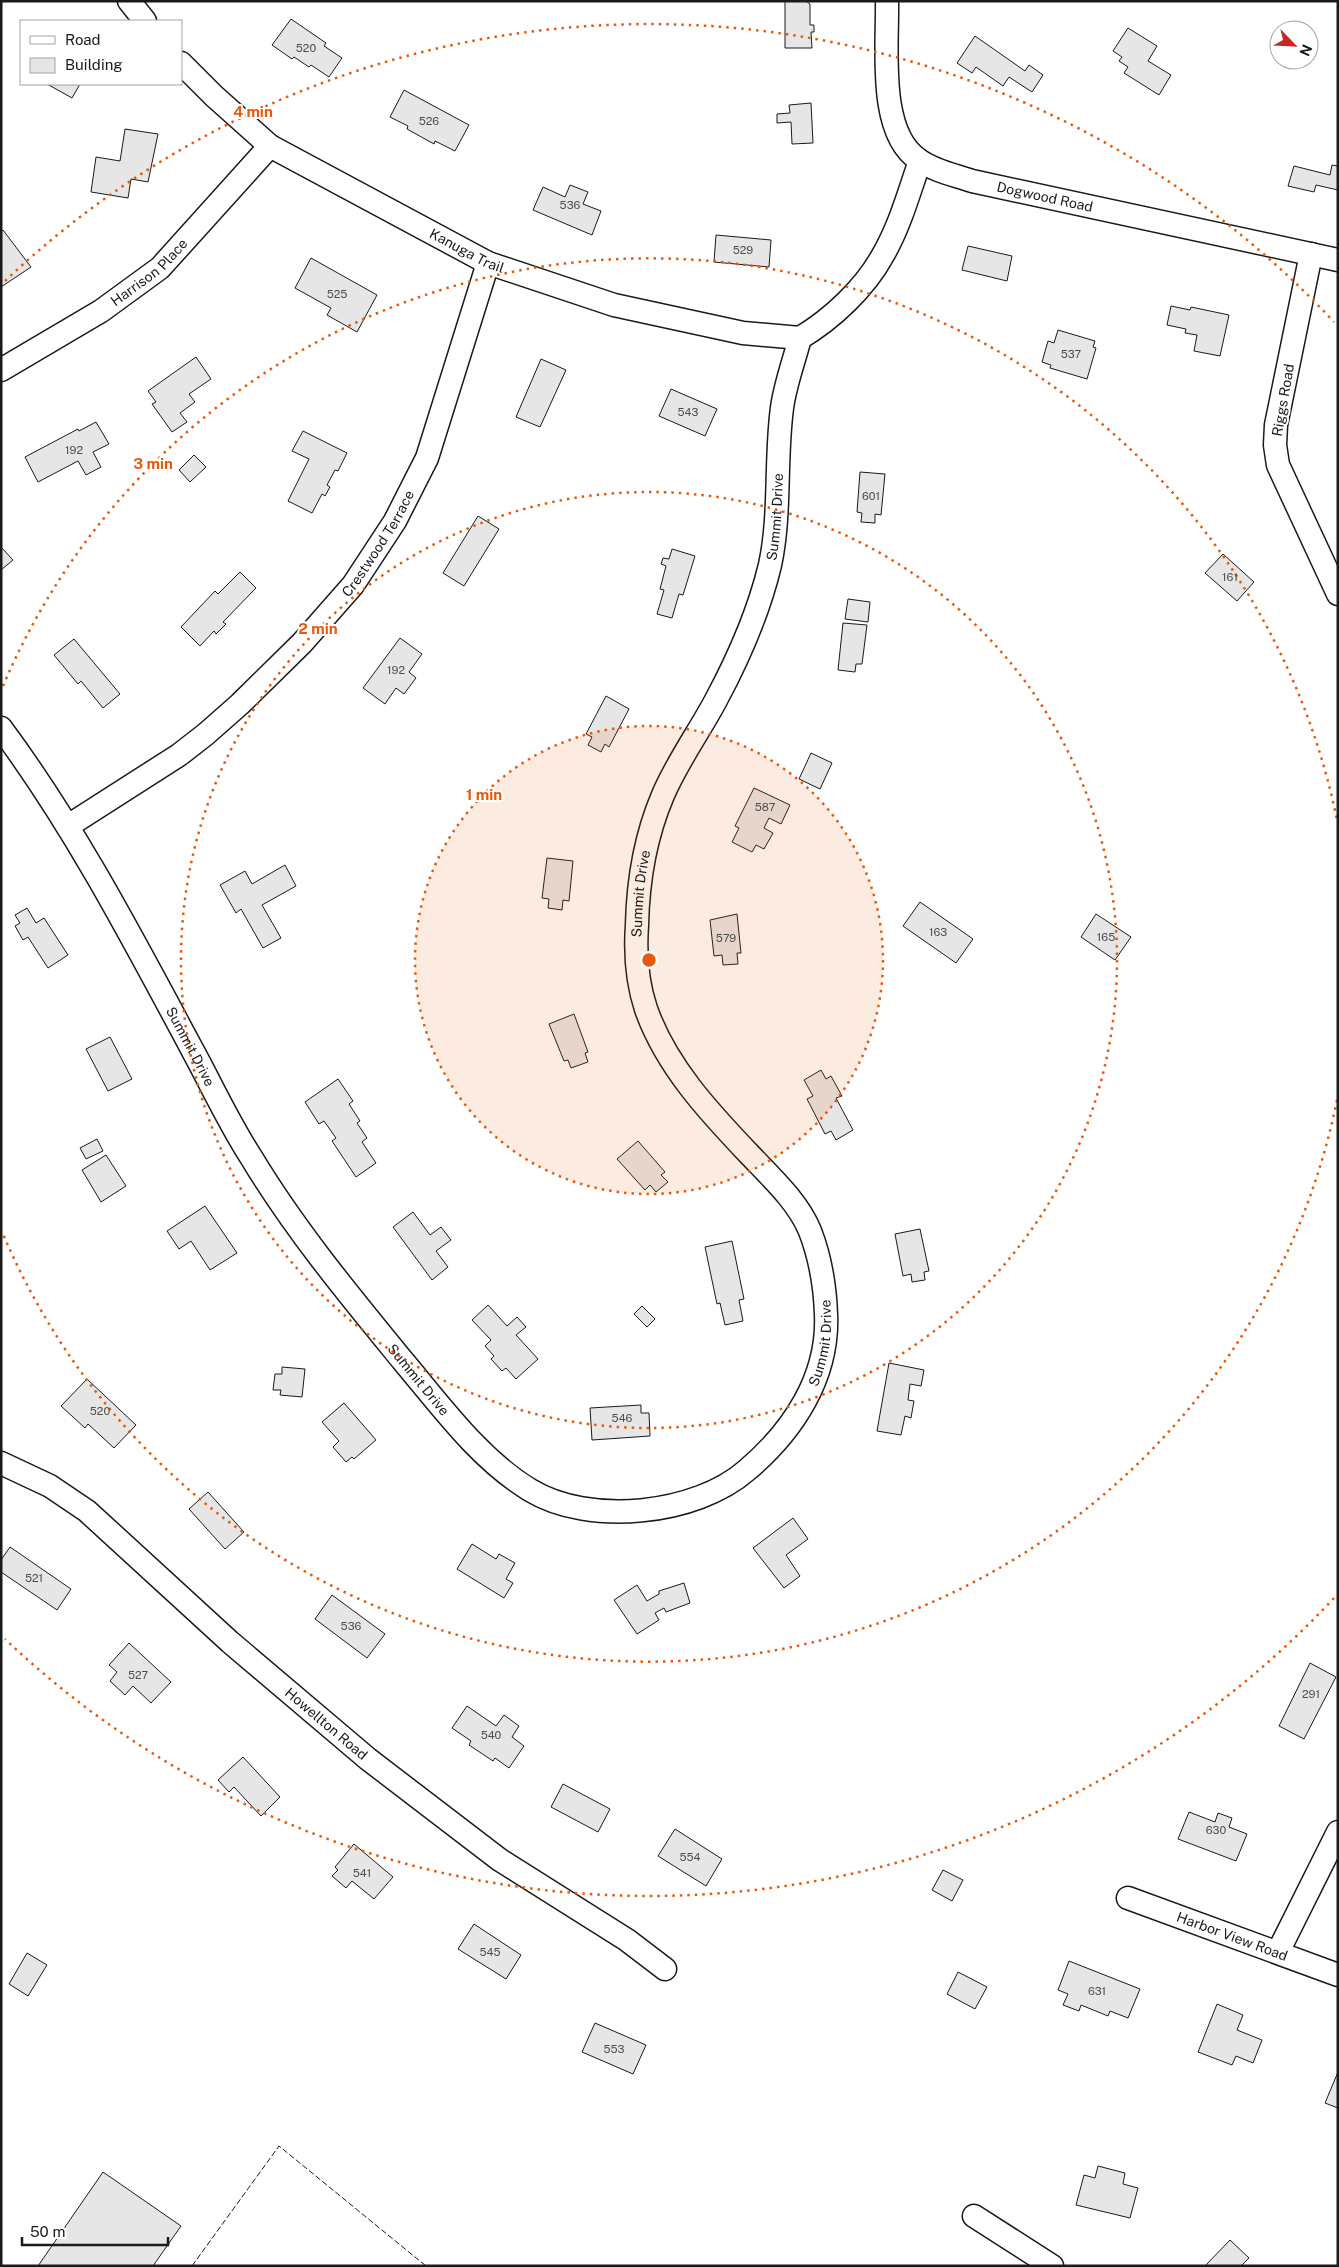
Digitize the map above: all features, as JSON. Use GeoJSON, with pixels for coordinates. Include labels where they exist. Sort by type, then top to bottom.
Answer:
{"type":"FeatureCollection","features":[{"type":"Feature","properties":{"kind":"street"},"geometry":{"type":"LineString","coordinates":[[129,1],[144,20]]}},
{"type":"Feature","properties":{"kind":"street","name":"Dogwood Road"},"geometry":{"type":"LineString","coordinates":[[887,1],[889,104],[897,134],[904,145],[920,161],[972,181],[1338,260]]}},
{"type":"Feature","properties":{"kind":"street","name":"Kanuga Trail"},"geometry":{"type":"LineString","coordinates":[[182,63],[214,96],[270,146],[488,263],[614,305],[743,333],[800,338]]}},
{"type":"Feature","properties":{"kind":"street","name":"Harrison Place"},"geometry":{"type":"LineString","coordinates":[[1,370],[101,310],[160,268],[270,146]]}},
{"type":"Feature","properties":{"kind":"street"},"geometry":{"type":"LineString","coordinates":[[800,338],[823,321],[859,288],[877,265],[891,240],[920,161]]}},
{"type":"Feature","properties":{"kind":"street","name":"Riggs Road"},"geometry":{"type":"LineString","coordinates":[[1311,254],[1276,425],[1275,444],[1278,465],[1286,485],[1338,594]]}},
{"type":"Feature","properties":{"kind":"street","name":"Crestwood Terrace"},"geometry":{"type":"LineString","coordinates":[[68,826],[179,755],[206,734],[240,704],[295,650],[353,585],[395,521],[427,458],[488,263]]}},
{"type":"Feature","properties":{"kind":"street","name":"Summit Drive"},"geometry":{"type":"LineString","coordinates":[[1,728],[68,826],[115,906],[250,1156],[328,1270],[437,1401],[486,1455],[532,1492],[574,1508],[616,1513],[663,1506],[704,1496],[733,1482],[769,1450],[792,1425],[807,1401],[824,1346],[827,1318],[822,1276],[809,1228],[791,1201],[718,1121],[662,1050],[644,1002],[635,953],[638,879],[650,830],[664,792],[720,693],[754,615],[769,567],[776,526],[782,405],[800,338]]}},
{"type":"Feature","properties":{"kind":"street","name":"Howellton Road"},"geometry":{"type":"LineString","coordinates":[[1,1463],[50,1486],[87,1510],[230,1642],[368,1759],[500,1860],[627,1940],[665,1969]]}},
{"type":"Feature","properties":{"kind":"street"},"geometry":{"type":"LineString","coordinates":[[1278,1952],[1338,1832]]}},
{"type":"Feature","properties":{"kind":"street","name":"Harbor View Road"},"geometry":{"type":"LineString","coordinates":[[1128,1898],[1338,1975]]}},
{"type":"Feature","properties":{"kind":"street"},"geometry":{"type":"LineString","coordinates":[[974,2216],[1052,2266]]}},
{"type":"Feature","properties":{"kind":"building"},"geometry":{"type":"Polygon","coordinates":[[[785,1],[806,1],[810,4],[810,25],[814,25],[814,32],[811,32],[812,48],[785,48],[785,1]]]}},
{"type":"Feature","properties":{"kind":"building"},"geometry":{"type":"Polygon","coordinates":[[[291,19],[326,43],[324,46],[342,58],[329,77],[311,65],[309,67],[294,57],[292,59],[272,45],[291,19]]]}},
{"type":"Feature","properties":{"kind":"building"},"geometry":{"type":"Polygon","coordinates":[[[1128,28],[1157,46],[1148,61],[1171,75],[1159,95],[1124,73],[1128,67],[1119,61],[1122,57],[1113,51],[1128,28]]]}},
{"type":"Feature","properties":{"kind":"building"},"geometry":{"type":"Polygon","coordinates":[[[975,36],[1025,71],[1029,65],[1043,75],[1032,92],[1009,77],[1003,86],[976,67],[972,73],[957,63],[975,36]]]}},
{"type":"Feature","properties":{"kind":"building"},"geometry":{"type":"Polygon","coordinates":[[[49,85],[79,85],[72,98],[49,85]]]}},
{"type":"Feature","properties":{"kind":"building"},"geometry":{"type":"Polygon","coordinates":[[[404,90],[469,125],[455,151],[435,141],[434,144],[407,129],[408,126],[390,117],[404,90]]]}},
{"type":"Feature","properties":{"kind":"building"},"geometry":{"type":"Polygon","coordinates":[[[811,103],[813,143],[792,144],[791,122],[777,123],[777,114],[790,113],[789,105],[811,103]]]}},
{"type":"Feature","properties":{"kind":"building"},"geometry":{"type":"Polygon","coordinates":[[[125,129],[158,134],[148,182],[131,179],[128,198],[91,192],[96,157],[120,161],[125,129]]]}},
{"type":"Feature","properties":{"kind":"building"},"geometry":{"type":"Polygon","coordinates":[[[1332,165],[1338,166],[1338,190],[1316,185],[1314,192],[1288,186],[1294,166],[1330,175],[1332,165]]]}},
{"type":"Feature","properties":{"kind":"building"},"geometry":{"type":"Polygon","coordinates":[[[570,185],[588,192],[583,204],[601,211],[592,235],[533,210],[543,187],[565,197],[570,185]]]}},
{"type":"Feature","properties":{"kind":"building"},"geometry":{"type":"Polygon","coordinates":[[[3,230],[31,267],[1,287],[1,231],[3,230]]]}},
{"type":"Feature","properties":{"kind":"building"},"geometry":{"type":"Polygon","coordinates":[[[716,235],[771,240],[769,267],[714,262],[716,235]]]}},
{"type":"Feature","properties":{"kind":"building"},"geometry":{"type":"Polygon","coordinates":[[[968,246],[1012,256],[1007,281],[962,270],[968,246]]]}},
{"type":"Feature","properties":{"kind":"building"},"geometry":{"type":"Polygon","coordinates":[[[311,258],[377,295],[357,332],[327,315],[331,308],[295,288],[311,258]]]}},
{"type":"Feature","properties":{"kind":"building"},"geometry":{"type":"Polygon","coordinates":[[[1171,306],[1190,310],[1191,307],[1229,315],[1220,356],[1194,351],[1197,335],[1185,333],[1186,329],[1167,325],[1171,306]]]}},
{"type":"Feature","properties":{"kind":"building"},"geometry":{"type":"Polygon","coordinates":[[[1058,330],[1095,341],[1093,347],[1096,348],[1087,379],[1050,368],[1051,365],[1042,362],[1048,341],[1054,343],[1058,330]]]}},
{"type":"Feature","properties":{"kind":"building"},"geometry":{"type":"Polygon","coordinates":[[[196,357],[211,379],[189,394],[195,402],[180,413],[187,422],[172,432],[152,404],[156,402],[148,391],[196,357]]]}},
{"type":"Feature","properties":{"kind":"building"},"geometry":{"type":"Polygon","coordinates":[[[541,359],[566,370],[540,427],[516,417],[541,359]]]}},
{"type":"Feature","properties":{"kind":"building"},"geometry":{"type":"Polygon","coordinates":[[[671,389],[717,409],[705,436],[659,416],[671,389]]]}},
{"type":"Feature","properties":{"kind":"building"},"geometry":{"type":"Polygon","coordinates":[[[96,422],[109,444],[93,452],[101,467],[86,475],[78,461],[38,482],[25,457],[78,429],[79,431],[96,422]]]}},
{"type":"Feature","properties":{"kind":"building"},"geometry":{"type":"Polygon","coordinates":[[[303,431],[347,453],[338,471],[335,470],[327,485],[330,487],[325,496],[322,494],[312,513],[288,501],[309,459],[292,451],[303,431]]]}},
{"type":"Feature","properties":{"kind":"building"},"geometry":{"type":"Polygon","coordinates":[[[194,455],[206,467],[190,482],[179,470],[194,455]]]}},
{"type":"Feature","properties":{"kind":"building"},"geometry":{"type":"Polygon","coordinates":[[[860,472],[885,474],[881,515],[875,514],[875,523],[861,522],[862,513],[857,512],[860,472]]]}},
{"type":"Feature","properties":{"kind":"building"},"geometry":{"type":"Polygon","coordinates":[[[478,516],[499,529],[464,586],[443,573],[478,516]]]}},
{"type":"Feature","properties":{"kind":"building"},"geometry":{"type":"Polygon","coordinates":[[[1,547],[13,560],[1,570],[1,547]]]}},
{"type":"Feature","properties":{"kind":"building"},"geometry":{"type":"Polygon","coordinates":[[[672,549],[695,556],[683,595],[679,594],[672,618],[657,614],[664,590],[660,589],[666,566],[661,564],[663,558],[669,559],[672,549]]]}},
{"type":"Feature","properties":{"kind":"building"},"geometry":{"type":"Polygon","coordinates":[[[1223,554],[1254,582],[1237,601],[1205,573],[1223,554]]]}},
{"type":"Feature","properties":{"kind":"building"},"geometry":{"type":"Polygon","coordinates":[[[240,572],[256,588],[223,622],[226,624],[216,634],[214,631],[200,646],[181,627],[215,591],[218,594],[240,572]]]}},
{"type":"Feature","properties":{"kind":"building"},"geometry":{"type":"Polygon","coordinates":[[[848,599],[870,602],[868,622],[845,619],[848,599]]]}},
{"type":"Feature","properties":{"kind":"building"},"geometry":{"type":"Polygon","coordinates":[[[843,623],[867,625],[862,664],[856,664],[855,672],[838,670],[843,623]]]}},
{"type":"Feature","properties":{"kind":"building"},"geometry":{"type":"Polygon","coordinates":[[[400,638],[422,654],[409,672],[416,678],[404,694],[396,688],[385,704],[363,688],[400,638]]]}},
{"type":"Feature","properties":{"kind":"building"},"geometry":{"type":"Polygon","coordinates":[[[74,639],[120,694],[103,708],[81,681],[78,684],[54,655],[74,639]]]}},
{"type":"Feature","properties":{"kind":"building"},"geometry":{"type":"Polygon","coordinates":[[[606,696],[629,709],[609,747],[605,744],[601,752],[588,745],[592,737],[586,734],[606,696]]]}},
{"type":"Feature","properties":{"kind":"building"},"geometry":{"type":"Polygon","coordinates":[[[811,753],[832,763],[820,789],[799,779],[811,753]]]}},
{"type":"Feature","properties":{"kind":"building"},"geometry":{"type":"Polygon","coordinates":[[[754,788],[790,805],[781,824],[769,818],[764,828],[773,833],[764,849],[756,845],[752,852],[732,842],[739,828],[735,826],[754,788]]]}},
{"type":"Feature","properties":{"kind":"building"},"geometry":{"type":"Polygon","coordinates":[[[547,858],[573,861],[569,901],[563,900],[562,910],[548,908],[549,899],[542,898],[547,858]]]}},
{"type":"Feature","properties":{"kind":"building"},"geometry":{"type":"Polygon","coordinates":[[[285,865],[296,886],[262,905],[281,938],[263,948],[241,909],[236,913],[220,885],[245,871],[252,884],[285,865]]]}},
{"type":"Feature","properties":{"kind":"building"},"geometry":{"type":"Polygon","coordinates":[[[920,902],[973,939],[956,963],[903,926],[920,902]]]}},
{"type":"Feature","properties":{"kind":"building"},"geometry":{"type":"Polygon","coordinates":[[[27,908],[36,923],[44,918],[68,955],[48,968],[28,937],[23,940],[15,926],[20,923],[15,915],[27,908]]]}},
{"type":"Feature","properties":{"kind":"building"},"geometry":{"type":"Polygon","coordinates":[[[737,914],[741,953],[737,953],[738,964],[723,965],[722,955],[714,956],[710,920],[737,914]]]}},
{"type":"Feature","properties":{"kind":"building"},"geometry":{"type":"Polygon","coordinates":[[[1096,914],[1131,937],[1115,960],[1081,937],[1096,914]]]}},
{"type":"Feature","properties":{"kind":"building"},"geometry":{"type":"Polygon","coordinates":[[[574,1014],[588,1052],[585,1053],[588,1062],[571,1068],[568,1060],[564,1061],[549,1024],[574,1014]]]}},
{"type":"Feature","properties":{"kind":"building"},"geometry":{"type":"Polygon","coordinates":[[[110,1037],[132,1079],[108,1091],[86,1049],[110,1037]]]}},
{"type":"Feature","properties":{"kind":"building"},"geometry":{"type":"Polygon","coordinates":[[[821,1070],[826,1079],[831,1076],[842,1096],[836,1098],[853,1130],[836,1140],[831,1131],[825,1134],[807,1099],[813,1096],[804,1080],[821,1070]]]}},
{"type":"Feature","properties":{"kind":"building"},"geometry":{"type":"Polygon","coordinates":[[[338,1079],[353,1101],[349,1104],[360,1121],[357,1123],[367,1138],[362,1142],[376,1163],[356,1177],[332,1141],[336,1138],[324,1121],[319,1124],[305,1102],[338,1079]]]}},
{"type":"Feature","properties":{"kind":"building"},"geometry":{"type":"Polygon","coordinates":[[[97,1139],[103,1151],[86,1159],[80,1148],[97,1139]]]}},
{"type":"Feature","properties":{"kind":"building"},"geometry":{"type":"Polygon","coordinates":[[[638,1141],[665,1172],[661,1175],[668,1182],[656,1192],[650,1185],[645,1190],[617,1159],[638,1141]]]}},
{"type":"Feature","properties":{"kind":"building"},"geometry":{"type":"Polygon","coordinates":[[[106,1155],[126,1186],[101,1202],[82,1170],[106,1155]]]}},
{"type":"Feature","properties":{"kind":"building"},"geometry":{"type":"Polygon","coordinates":[[[205,1206],[237,1253],[210,1270],[191,1241],[179,1249],[167,1231],[205,1206]]]}},
{"type":"Feature","properties":{"kind":"building"},"geometry":{"type":"Polygon","coordinates":[[[413,1212],[430,1235],[441,1227],[451,1240],[436,1251],[448,1267],[432,1280],[393,1227],[413,1212]]]}},
{"type":"Feature","properties":{"kind":"building"},"geometry":{"type":"Polygon","coordinates":[[[920,1229],[929,1271],[924,1272],[925,1280],[912,1282],[911,1274],[903,1276],[895,1234],[920,1229]]]}},
{"type":"Feature","properties":{"kind":"building"},"geometry":{"type":"Polygon","coordinates":[[[732,1241],[744,1299],[739,1300],[743,1321],[725,1325],[720,1303],[717,1304],[705,1247],[732,1241]]]}},
{"type":"Feature","properties":{"kind":"building"},"geometry":{"type":"Polygon","coordinates":[[[488,1305],[507,1326],[517,1317],[526,1327],[516,1335],[538,1359],[516,1379],[506,1368],[502,1371],[491,1359],[494,1356],[485,1346],[491,1340],[472,1320],[488,1305]]]}},
{"type":"Feature","properties":{"kind":"building"},"geometry":{"type":"Polygon","coordinates":[[[642,1306],[655,1319],[647,1327],[634,1314],[642,1306]]]}},
{"type":"Feature","properties":{"kind":"building"},"geometry":{"type":"Polygon","coordinates":[[[889,1363],[924,1370],[921,1386],[910,1384],[908,1400],[914,1401],[911,1418],[905,1416],[901,1435],[877,1431],[889,1363]]]}},
{"type":"Feature","properties":{"kind":"building"},"geometry":{"type":"Polygon","coordinates":[[[282,1367],[305,1369],[302,1397],[280,1395],[281,1390],[273,1390],[275,1374],[282,1374],[282,1367]]]}},
{"type":"Feature","properties":{"kind":"building"},"geometry":{"type":"Polygon","coordinates":[[[87,1379],[136,1425],[114,1448],[88,1424],[85,1428],[61,1406],[87,1379]]]}},
{"type":"Feature","properties":{"kind":"building"},"geometry":{"type":"Polygon","coordinates":[[[344,1403],[376,1440],[354,1459],[352,1457],[346,1462],[333,1447],[339,1441],[322,1422],[344,1403]]]}},
{"type":"Feature","properties":{"kind":"building"},"geometry":{"type":"Polygon","coordinates":[[[641,1405],[641,1413],[649,1413],[650,1436],[592,1440],[590,1408],[641,1405]]]}},
{"type":"Feature","properties":{"kind":"building"},"geometry":{"type":"Polygon","coordinates":[[[208,1492],[244,1532],[225,1549],[189,1509],[208,1492]]]}},
{"type":"Feature","properties":{"kind":"building"},"geometry":{"type":"Polygon","coordinates":[[[793,1518],[808,1539],[786,1555],[800,1576],[784,1588],[753,1548],[793,1518]]]}},
{"type":"Feature","properties":{"kind":"building"},"geometry":{"type":"Polygon","coordinates":[[[472,1544],[496,1559],[499,1554],[515,1563],[506,1579],[513,1583],[504,1598],[457,1569],[472,1544]]]}},
{"type":"Feature","properties":{"kind":"building"},"geometry":{"type":"Polygon","coordinates":[[[10,1547],[71,1589],[57,1610],[1,1572],[1,1560],[10,1547]]]}},
{"type":"Feature","properties":{"kind":"building"},"geometry":{"type":"Polygon","coordinates":[[[684,1583],[690,1603],[666,1612],[664,1608],[655,1613],[659,1620],[637,1634],[614,1600],[637,1585],[647,1601],[659,1594],[659,1591],[684,1583]]]}},
{"type":"Feature","properties":{"kind":"building"},"geometry":{"type":"Polygon","coordinates":[[[332,1595],[385,1634],[367,1658],[315,1619],[332,1595]]]}},
{"type":"Feature","properties":{"kind":"building"},"geometry":{"type":"Polygon","coordinates":[[[129,1643],[171,1682],[151,1703],[133,1686],[125,1695],[110,1681],[117,1672],[109,1665],[129,1643]]]}},
{"type":"Feature","properties":{"kind":"building"},"geometry":{"type":"Polygon","coordinates":[[[1310,1663],[1336,1677],[1304,1739],[1279,1726],[1310,1663]]]}},
{"type":"Feature","properties":{"kind":"building"},"geometry":{"type":"Polygon","coordinates":[[[467,1706],[496,1726],[504,1715],[519,1726],[512,1737],[524,1746],[509,1768],[495,1758],[493,1761],[469,1745],[471,1741],[452,1728],[467,1706]]]}},
{"type":"Feature","properties":{"kind":"building"},"geometry":{"type":"Polygon","coordinates":[[[243,1757],[280,1797],[261,1816],[234,1787],[229,1792],[218,1780],[243,1757]]]}},
{"type":"Feature","properties":{"kind":"building"},"geometry":{"type":"Polygon","coordinates":[[[563,1784],[610,1809],[598,1832],[551,1807],[563,1784]]]}},
{"type":"Feature","properties":{"kind":"building"},"geometry":{"type":"Polygon","coordinates":[[[1189,1812],[1215,1822],[1218,1813],[1232,1818],[1229,1827],[1247,1834],[1236,1861],[1178,1839],[1189,1812]]]}},
{"type":"Feature","properties":{"kind":"building"},"geometry":{"type":"Polygon","coordinates":[[[675,1829],[722,1859],[706,1886],[658,1856],[675,1829]]]}},
{"type":"Feature","properties":{"kind":"building"},"geometry":{"type":"Polygon","coordinates":[[[354,1844],[393,1877],[374,1899],[352,1881],[346,1888],[332,1876],[338,1870],[335,1867],[354,1844]]]}},
{"type":"Feature","properties":{"kind":"building"},"geometry":{"type":"Polygon","coordinates":[[[943,1870],[963,1880],[952,1901],[932,1890],[943,1870]]]}},
{"type":"Feature","properties":{"kind":"building"},"geometry":{"type":"Polygon","coordinates":[[[474,1924],[521,1955],[506,1979],[458,1949],[474,1924]]]}},
{"type":"Feature","properties":{"kind":"building"},"geometry":{"type":"Polygon","coordinates":[[[27,1953],[47,1965],[28,1996],[9,1984],[27,1953]]]}},
{"type":"Feature","properties":{"kind":"building"},"geometry":{"type":"Polygon","coordinates":[[[1069,1961],[1140,1989],[1128,2018],[1110,2011],[1108,2016],[1081,2005],[1079,2011],[1063,2005],[1068,1994],[1058,1990],[1069,1961]]]}},
{"type":"Feature","properties":{"kind":"building"},"geometry":{"type":"Polygon","coordinates":[[[958,1972],[987,1987],[975,2009],[947,1994],[958,1972]]]}},
{"type":"Feature","properties":{"kind":"building"},"geometry":{"type":"Polygon","coordinates":[[[1217,2004],[1243,2015],[1237,2030],[1262,2040],[1253,2063],[1236,2056],[1232,2065],[1198,2052],[1217,2004]]]}},
{"type":"Feature","properties":{"kind":"building"},"geometry":{"type":"Polygon","coordinates":[[[595,2023],[646,2045],[633,2074],[582,2052],[595,2023]]]}},
{"type":"Feature","properties":{"kind":"building"},"geometry":{"type":"Polygon","coordinates":[[[1338,2072],[1338,2108],[1325,2103],[1338,2072]]]}},
{"type":"Feature","properties":{"kind":"building"},"geometry":{"type":"Polygon","coordinates":[[[1098,2166],[1125,2173],[1123,2184],[1138,2188],[1130,2218],[1076,2205],[1084,2175],[1095,2178],[1098,2166]]]}},
{"type":"Feature","properties":{"kind":"building"},"geometry":{"type":"Polygon","coordinates":[[[103,2172],[181,2226],[153,2266],[38,2266],[103,2172]]]}},
{"type":"Feature","properties":{"kind":"building"},"geometry":{"type":"Polygon","coordinates":[[[1230,2240],[1249,2258],[1241,2266],[1205,2266],[1230,2240]]]}},
{"type":"Feature","properties":{"kind":"fence"},"geometry":{"type":"LineString","coordinates":[[192,2266],[279,2146],[426,2266]]}}]}
